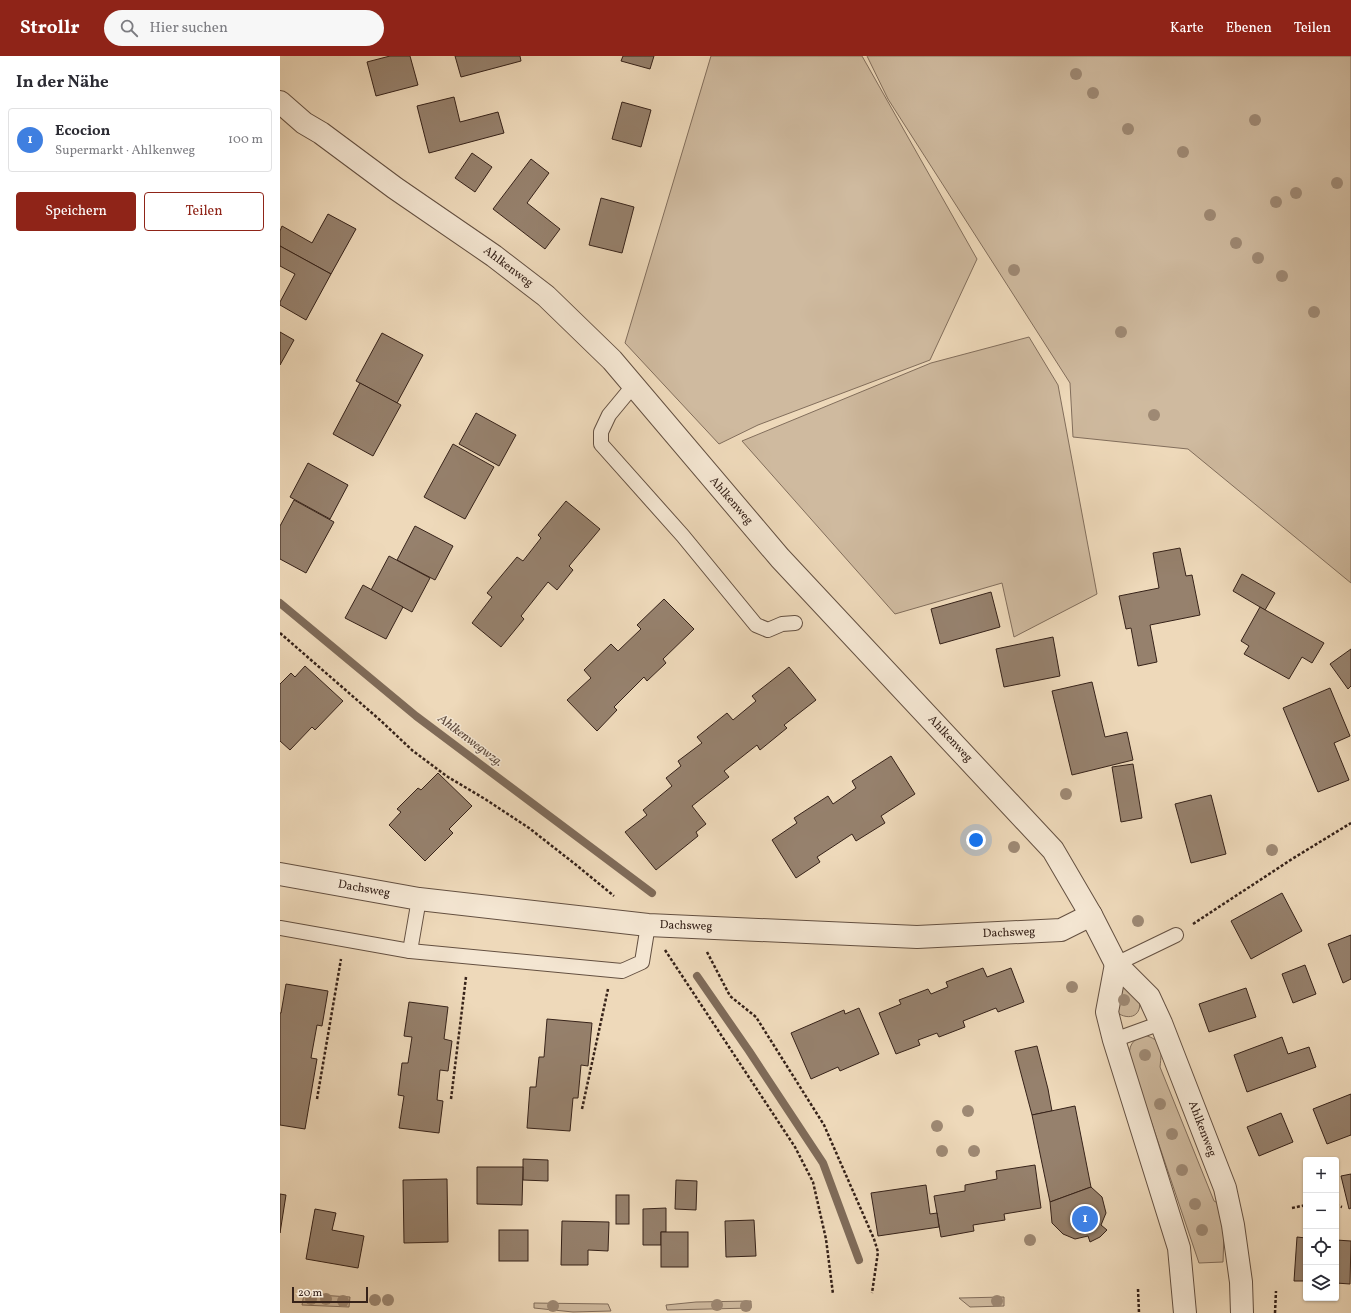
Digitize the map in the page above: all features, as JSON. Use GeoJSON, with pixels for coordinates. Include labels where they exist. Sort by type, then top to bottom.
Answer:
{"type":"FeatureCollection","features":[{"type":"Feature","properties":{"kind":"street","name":"Ahlkenweg"},"geometry":{"type":"LineString","coordinates":[[280,102],[304,123],[321,133],[395,188],[494,256],[546,296],[612,360],[780,558],[1053,850],[1091,915],[1116,964],[1149,997],[1161,1023],[1225,1188],[1233,1224],[1241,1282],[1242,1313]]}},
{"type":"Feature","properties":{"kind":"street","name":"Dachsweg"},"geometry":{"type":"LineString","coordinates":[[280,874],[419,898],[648,925],[917,937],[1061,930],[1091,915]]}},
{"type":"Feature","properties":{"kind":"street"},"geometry":{"type":"LineString","coordinates":[[1116,964],[1107,1012],[1114,1040],[1179,1248],[1185,1313]]}},
{"type":"Feature","properties":{"kind":"lane"},"geometry":{"type":"LineString","coordinates":[[633,386],[609,415],[601,432],[601,444],[683,536],[756,625],[768,630],[782,624],[795,622]]}},
{"type":"Feature","properties":{"kind":"lane"},"geometry":{"type":"LineString","coordinates":[[410,951],[419,898]]}},
{"type":"Feature","properties":{"kind":"lane"},"geometry":{"type":"LineString","coordinates":[[280,928],[410,951],[622,971],[642,962],[648,925]]}},
{"type":"Feature","properties":{"kind":"lane"},"geometry":{"type":"LineString","coordinates":[[1116,964],[1176,935]]}},
{"type":"Feature","properties":{"kind":"lane"},"geometry":{"type":"LineString","coordinates":[[1114,1040],[1161,1023]]}},
{"type":"Feature","properties":{"kind":"path"},"geometry":{"type":"LineString","coordinates":[[280,633],[380,720],[412,751],[448,777],[529,828],[618,899]]}},
{"type":"Feature","properties":{"kind":"path"},"geometry":{"type":"LineString","coordinates":[[1176,935],[1292,859],[1351,823]]}},
{"type":"Feature","properties":{"kind":"path"},"geometry":{"type":"LineString","coordinates":[[648,925],[796,1147],[813,1182],[826,1239],[833,1294]]}},
{"type":"Feature","properties":{"kind":"path"},"geometry":{"type":"LineString","coordinates":[[694,926],[730,996],[756,1017],[824,1125],[874,1239],[878,1252],[872,1293]]}},
{"type":"Feature","properties":{"kind":"path"},"geometry":{"type":"LineString","coordinates":[[317,1099],[344,939]]}},
{"type":"Feature","properties":{"kind":"path"},"geometry":{"type":"LineString","coordinates":[[451,1099],[469,957]]}},
{"type":"Feature","properties":{"kind":"path"},"geometry":{"type":"LineString","coordinates":[[582,1109],[611,970]]}},
{"type":"Feature","properties":{"kind":"path"},"geometry":{"type":"LineString","coordinates":[[1292,1208],[1303,1206]]}},
{"type":"Feature","properties":{"kind":"path"},"geometry":{"type":"LineString","coordinates":[[1138,1289],[1139,1313]]}},
{"type":"Feature","properties":{"kind":"path"},"geometry":{"type":"LineString","coordinates":[[1275,1313],[1276,1291]]}},
{"type":"Feature","properties":{"kind":"shaded area"},"geometry":{"type":"Polygon","coordinates":[[[711,56],[862,56],[977,259],[930,360],[758,425],[719,444],[625,343],[711,56]]]}},
{"type":"Feature","properties":{"kind":"shaded area"},"geometry":{"type":"Polygon","coordinates":[[[867,56],[1351,56],[1351,583],[1188,449],[1073,437],[1070,383],[888,99],[867,56]]]}},
{"type":"Feature","properties":{"kind":"shaded area"},"geometry":{"type":"Polygon","coordinates":[[[1029,337],[1058,385],[1097,594],[1014,637],[1002,583],[895,614],[742,441],[931,363],[1029,337]]]}},
{"type":"Feature","properties":{"kind":"shaded area"},"geometry":{"type":"Polygon","coordinates":[[[1127,984],[1137,995],[1140,1005],[1137,1013],[1130,1016],[1121,1015],[1116,1012],[1114,991],[1127,984]]]}},
{"type":"Feature","properties":{"kind":"shaded area"},"geometry":{"type":"Polygon","coordinates":[[[1144,1035],[1155,1040],[1160,1046],[1160,1067],[1214,1201],[1220,1204],[1224,1234],[1223,1262],[1199,1263],[1130,1059],[1130,1047],[1136,1039],[1144,1035]]]}},
{"type":"Feature","properties":{"kind":"shaded area"},"geometry":{"type":"Polygon","coordinates":[[[304,1294],[350,1297],[349,1307],[302,1305],[304,1294]]]}},
{"type":"Feature","properties":{"kind":"shaded area"},"geometry":{"type":"Polygon","coordinates":[[[1004,1297],[1004,1306],[970,1307],[959,1298],[1004,1297]]]}},
{"type":"Feature","properties":{"kind":"shaded area"},"geometry":{"type":"Polygon","coordinates":[[[751,1301],[751,1308],[667,1310],[666,1305],[696,1302],[751,1301]]]}},
{"type":"Feature","properties":{"kind":"shaded area"},"geometry":{"type":"Polygon","coordinates":[[[534,1303],[608,1304],[611,1311],[573,1312],[534,1308],[534,1303]]]}},
{"type":"Feature","properties":{"kind":"building"},"geometry":{"type":"Polygon","coordinates":[[[390,56],[410,56],[418,85],[376,96],[367,62],[390,56]]]}},
{"type":"Feature","properties":{"kind":"building"},"geometry":{"type":"Polygon","coordinates":[[[455,56],[520,56],[521,61],[461,77],[455,56]]]}},
{"type":"Feature","properties":{"kind":"building"},"geometry":{"type":"Polygon","coordinates":[[[623,56],[654,56],[650,69],[621,61],[623,56]]]}},
{"type":"Feature","properties":{"kind":"building"},"geometry":{"type":"Polygon","coordinates":[[[454,97],[460,122],[498,112],[504,133],[429,153],[417,106],[454,97]]]}},
{"type":"Feature","properties":{"kind":"building"},"geometry":{"type":"Polygon","coordinates":[[[622,102],[651,110],[641,147],[612,139],[622,102]]]}},
{"type":"Feature","properties":{"kind":"building"},"geometry":{"type":"Polygon","coordinates":[[[472,153],[492,167],[475,192],[455,178],[472,153]]]}},
{"type":"Feature","properties":{"kind":"building"},"geometry":{"type":"Polygon","coordinates":[[[531,159],[549,173],[527,203],[560,229],[545,249],[493,209],[531,159]]]}},
{"type":"Feature","properties":{"kind":"building"},"geometry":{"type":"Polygon","coordinates":[[[601,198],[634,207],[622,253],[589,245],[601,198]]]}},
{"type":"Feature","properties":{"kind":"building"},"geometry":{"type":"Polygon","coordinates":[[[328,214],[356,229],[331,274],[280,246],[280,231],[282,226],[312,243],[328,214]]]}},
{"type":"Feature","properties":{"kind":"building"},"geometry":{"type":"Polygon","coordinates":[[[280,246],[331,274],[306,320],[280,305],[280,302],[295,274],[280,266],[280,246]]]}},
{"type":"Feature","properties":{"kind":"building"},"geometry":{"type":"Polygon","coordinates":[[[280,332],[294,340],[280,365],[280,332]]]}},
{"type":"Feature","properties":{"kind":"building"},"geometry":{"type":"Polygon","coordinates":[[[382,333],[423,355],[397,403],[356,381],[382,333]]]}},
{"type":"Feature","properties":{"kind":"building"},"geometry":{"type":"Polygon","coordinates":[[[360,383],[401,405],[373,456],[333,434],[360,383]]]}},
{"type":"Feature","properties":{"kind":"building"},"geometry":{"type":"Polygon","coordinates":[[[476,413],[516,435],[499,466],[459,444],[476,413]]]}},
{"type":"Feature","properties":{"kind":"building"},"geometry":{"type":"Polygon","coordinates":[[[453,444],[494,467],[465,519],[424,497],[453,444]]]}},
{"type":"Feature","properties":{"kind":"building"},"geometry":{"type":"Polygon","coordinates":[[[308,463],[348,485],[330,519],[290,497],[308,463]]]}},
{"type":"Feature","properties":{"kind":"building"},"geometry":{"type":"Polygon","coordinates":[[[294,500],[334,522],[306,573],[280,559],[280,526],[294,500]]]}},
{"type":"Feature","properties":{"kind":"building"},"geometry":{"type":"Polygon","coordinates":[[[566,501],[600,529],[569,566],[573,570],[557,590],[548,582],[521,616],[524,619],[501,647],[472,623],[492,597],[487,593],[517,557],[523,561],[541,538],[538,535],[566,501]]]}},
{"type":"Feature","properties":{"kind":"building"},"geometry":{"type":"Polygon","coordinates":[[[415,526],[453,546],[435,580],[397,560],[415,526]]]}},
{"type":"Feature","properties":{"kind":"building"},"geometry":{"type":"Polygon","coordinates":[[[1180,548],[1186,576],[1192,575],[1200,615],[1150,625],[1157,662],[1138,666],[1131,628],[1126,629],[1119,596],[1159,588],[1153,553],[1180,548]]]}},
{"type":"Feature","properties":{"kind":"building"},"geometry":{"type":"Polygon","coordinates":[[[389,556],[430,578],[412,612],[371,590],[389,556]]]}},
{"type":"Feature","properties":{"kind":"building"},"geometry":{"type":"Polygon","coordinates":[[[1242,574],[1275,593],[1265,610],[1233,591],[1242,574]]]}},
{"type":"Feature","properties":{"kind":"building"},"geometry":{"type":"Polygon","coordinates":[[[363,585],[403,607],[386,639],[345,618],[363,585]]]}},
{"type":"Feature","properties":{"kind":"building"},"geometry":{"type":"Polygon","coordinates":[[[991,592],[1000,627],[940,644],[931,609],[991,592]]]}},
{"type":"Feature","properties":{"kind":"building"},"geometry":{"type":"Polygon","coordinates":[[[664,599],[694,629],[663,659],[666,663],[647,681],[644,677],[614,707],[617,710],[597,731],[567,700],[591,678],[584,670],[611,644],[618,651],[641,629],[637,625],[664,599]]]}},
{"type":"Feature","properties":{"kind":"building"},"geometry":{"type":"Polygon","coordinates":[[[1260,607],[1324,643],[1312,663],[1302,657],[1289,679],[1244,654],[1249,646],[1241,641],[1260,607]]]}},
{"type":"Feature","properties":{"kind":"building"},"geometry":{"type":"Polygon","coordinates":[[[1053,637],[1060,676],[1004,687],[996,649],[1053,637]]]}},
{"type":"Feature","properties":{"kind":"building"},"geometry":{"type":"Polygon","coordinates":[[[1351,649],[1351,686],[1348,689],[1330,664],[1351,649]]]}},
{"type":"Feature","properties":{"kind":"building"},"geometry":{"type":"Polygon","coordinates":[[[305,666],[343,701],[315,730],[312,727],[290,750],[280,741],[280,684],[291,673],[295,677],[305,666]]]}},
{"type":"Feature","properties":{"kind":"building"},"geometry":{"type":"Polygon","coordinates":[[[789,667],[816,700],[784,725],[787,728],[760,750],[757,745],[724,771],[729,777],[692,806],[706,824],[696,832],[698,836],[656,870],[625,832],[647,815],[643,810],[672,786],[666,778],[681,766],[678,761],[702,743],[697,737],[727,713],[733,720],[756,701],[752,696],[789,667]]]}},
{"type":"Feature","properties":{"kind":"building"},"geometry":{"type":"Polygon","coordinates":[[[1092,682],[1105,737],[1127,732],[1133,760],[1072,775],[1052,691],[1092,682]]]}},
{"type":"Feature","properties":{"kind":"building"},"geometry":{"type":"Polygon","coordinates":[[[1330,688],[1350,736],[1334,743],[1349,780],[1318,792],[1283,708],[1330,688]]]}},
{"type":"Feature","properties":{"kind":"building"},"geometry":{"type":"Polygon","coordinates":[[[891,756],[915,794],[881,816],[885,823],[856,841],[852,834],[817,857],[820,862],[796,878],[772,840],[797,823],[794,818],[828,796],[833,804],[856,788],[852,781],[891,756]]]}},
{"type":"Feature","properties":{"kind":"building"},"geometry":{"type":"Polygon","coordinates":[[[1133,764],[1142,818],[1121,822],[1112,767],[1133,764]]]}},
{"type":"Feature","properties":{"kind":"building"},"geometry":{"type":"Polygon","coordinates":[[[438,773],[472,806],[449,829],[453,833],[425,861],[389,825],[401,812],[397,809],[418,788],[421,790],[438,773]]]}},
{"type":"Feature","properties":{"kind":"building"},"geometry":{"type":"Polygon","coordinates":[[[1211,795],[1226,854],[1191,863],[1175,804],[1211,795]]]}},
{"type":"Feature","properties":{"kind":"building"},"geometry":{"type":"Polygon","coordinates":[[[1282,893],[1302,931],[1251,959],[1231,921],[1282,893]]]}},
{"type":"Feature","properties":{"kind":"building"},"geometry":{"type":"Polygon","coordinates":[[[1351,935],[1351,979],[1343,983],[1328,944],[1351,935]]]}},
{"type":"Feature","properties":{"kind":"building"},"geometry":{"type":"Polygon","coordinates":[[[1305,965],[1316,994],[1293,1003],[1282,974],[1305,965]]]}},
{"type":"Feature","properties":{"kind":"building"},"geometry":{"type":"Polygon","coordinates":[[[983,968],[987,977],[1011,968],[1024,1002],[998,1012],[996,1008],[963,1021],[965,1027],[939,1037],[937,1033],[918,1040],[920,1045],[896,1054],[879,1013],[901,1004],[899,1000],[928,989],[931,994],[948,987],[946,982],[983,968]]]}},
{"type":"Feature","properties":{"kind":"building"},"geometry":{"type":"Polygon","coordinates":[[[286,984],[328,991],[322,1026],[317,1025],[311,1058],[317,1059],[305,1129],[280,1125],[280,1013],[286,984]]]}},
{"type":"Feature","properties":{"kind":"building"},"geometry":{"type":"Polygon","coordinates":[[[1246,988],[1256,1017],[1209,1032],[1199,1004],[1246,988]]]}},
{"type":"Feature","properties":{"kind":"building"},"geometry":{"type":"Polygon","coordinates":[[[409,1002],[448,1007],[444,1039],[452,1041],[448,1071],[440,1070],[437,1100],[443,1101],[439,1133],[399,1128],[404,1096],[398,1095],[402,1063],[408,1063],[412,1037],[404,1036],[409,1002]]]}},
{"type":"Feature","properties":{"kind":"building"},"geometry":{"type":"Polygon","coordinates":[[[859,1008],[879,1054],[840,1071],[838,1067],[811,1079],[791,1033],[844,1010],[845,1014],[859,1008]]]}},
{"type":"Feature","properties":{"kind":"building"},"geometry":{"type":"Polygon","coordinates":[[[547,1019],[592,1023],[588,1066],[581,1065],[578,1098],[573,1098],[570,1131],[527,1128],[530,1087],[536,1087],[539,1057],[544,1057],[547,1019]]]}},
{"type":"Feature","properties":{"kind":"building"},"geometry":{"type":"Polygon","coordinates":[[[1282,1037],[1288,1054],[1309,1047],[1316,1067],[1247,1092],[1234,1055],[1282,1037]]]}},
{"type":"Feature","properties":{"kind":"building"},"geometry":{"type":"Polygon","coordinates":[[[1037,1046],[1052,1111],[1032,1115],[1015,1051],[1037,1046]]]}},
{"type":"Feature","properties":{"kind":"building"},"geometry":{"type":"Polygon","coordinates":[[[1351,1094],[1351,1135],[1327,1144],[1313,1109],[1351,1094]]]}},
{"type":"Feature","properties":{"kind":"building"},"geometry":{"type":"Polygon","coordinates":[[[1075,1106],[1091,1187],[1050,1202],[1032,1115],[1075,1106]]]}},
{"type":"Feature","properties":{"kind":"building"},"geometry":{"type":"Polygon","coordinates":[[[1281,1113],[1293,1142],[1259,1156],[1247,1127],[1281,1113]]]}},
{"type":"Feature","properties":{"kind":"building"},"geometry":{"type":"Polygon","coordinates":[[[523,1159],[548,1160],[548,1181],[523,1180],[523,1159]]]}},
{"type":"Feature","properties":{"kind":"building"},"geometry":{"type":"Polygon","coordinates":[[[1035,1165],[1041,1208],[1004,1214],[1005,1220],[973,1225],[974,1231],[941,1237],[934,1196],[965,1191],[965,1185],[997,1179],[996,1171],[1035,1165]]]}},
{"type":"Feature","properties":{"kind":"building"},"geometry":{"type":"Polygon","coordinates":[[[477,1167],[523,1167],[522,1205],[477,1204],[477,1167]]]}},
{"type":"Feature","properties":{"kind":"building"},"geometry":{"type":"Polygon","coordinates":[[[1351,1174],[1351,1208],[1349,1209],[1341,1176],[1351,1174]]]}},
{"type":"Feature","properties":{"kind":"building"},"geometry":{"type":"Polygon","coordinates":[[[447,1179],[448,1242],[404,1243],[403,1180],[447,1179]]]}},
{"type":"Feature","properties":{"kind":"building"},"geometry":{"type":"Polygon","coordinates":[[[676,1180],[697,1181],[696,1210],[675,1209],[676,1180]]]}},
{"type":"Feature","properties":{"kind":"building"},"geometry":{"type":"Polygon","coordinates":[[[926,1185],[930,1214],[937,1213],[939,1227],[878,1236],[871,1193],[926,1185]]]}},
{"type":"Feature","properties":{"kind":"building"},"geometry":{"type":"Polygon","coordinates":[[[1091,1187],[1102,1197],[1106,1213],[1101,1225],[1107,1230],[1100,1237],[1090,1242],[1088,1236],[1075,1239],[1063,1234],[1052,1223],[1050,1202],[1091,1187]]]}},
{"type":"Feature","properties":{"kind":"building"},"geometry":{"type":"Polygon","coordinates":[[[280,1194],[286,1195],[280,1233],[280,1194]]]}},
{"type":"Feature","properties":{"kind":"building"},"geometry":{"type":"Polygon","coordinates":[[[616,1195],[629,1195],[629,1224],[616,1224],[616,1195]]]}},
{"type":"Feature","properties":{"kind":"building"},"geometry":{"type":"Polygon","coordinates":[[[666,1208],[666,1232],[661,1232],[661,1245],[643,1245],[643,1209],[666,1208]]]}},
{"type":"Feature","properties":{"kind":"building"},"geometry":{"type":"Polygon","coordinates":[[[315,1209],[336,1213],[332,1230],[364,1236],[358,1268],[306,1259],[315,1209]]]}},
{"type":"Feature","properties":{"kind":"building"},"geometry":{"type":"Polygon","coordinates":[[[754,1220],[756,1256],[726,1257],[725,1221],[754,1220]]]}},
{"type":"Feature","properties":{"kind":"building"},"geometry":{"type":"Polygon","coordinates":[[[562,1221],[609,1222],[608,1251],[588,1250],[588,1265],[561,1265],[562,1221]]]}},
{"type":"Feature","properties":{"kind":"building"},"geometry":{"type":"Polygon","coordinates":[[[499,1230],[528,1230],[528,1261],[499,1261],[499,1230]]]}},
{"type":"Feature","properties":{"kind":"building"},"geometry":{"type":"Polygon","coordinates":[[[661,1232],[688,1232],[688,1267],[661,1267],[661,1232]]]}},
{"type":"Feature","properties":{"kind":"building"},"geometry":{"type":"Polygon","coordinates":[[[1297,1237],[1303,1238],[1303,1281],[1294,1281],[1297,1237]]]}},
{"type":"Feature","properties":{"kind":"building"},"geometry":{"type":"Polygon","coordinates":[[[1339,1240],[1351,1241],[1350,1284],[1339,1283],[1339,1240]]]}},
{"type":"Feature","properties":{"kind":"waterway","name":"Ahlkenwegwzg."},"geometry":{"type":"LineString","coordinates":[[280,603],[416,716],[652,893]]}},
{"type":"Feature","properties":{"kind":"waterway"},"geometry":{"type":"LineString","coordinates":[[697,976],[749,1051],[823,1163],[859,1260]]}},
{"type":"Feature","properties":{"kind":"place","name":"Ecocion"},"geometry":{"type":"Point","coordinates":[1085,1219]}}]}
